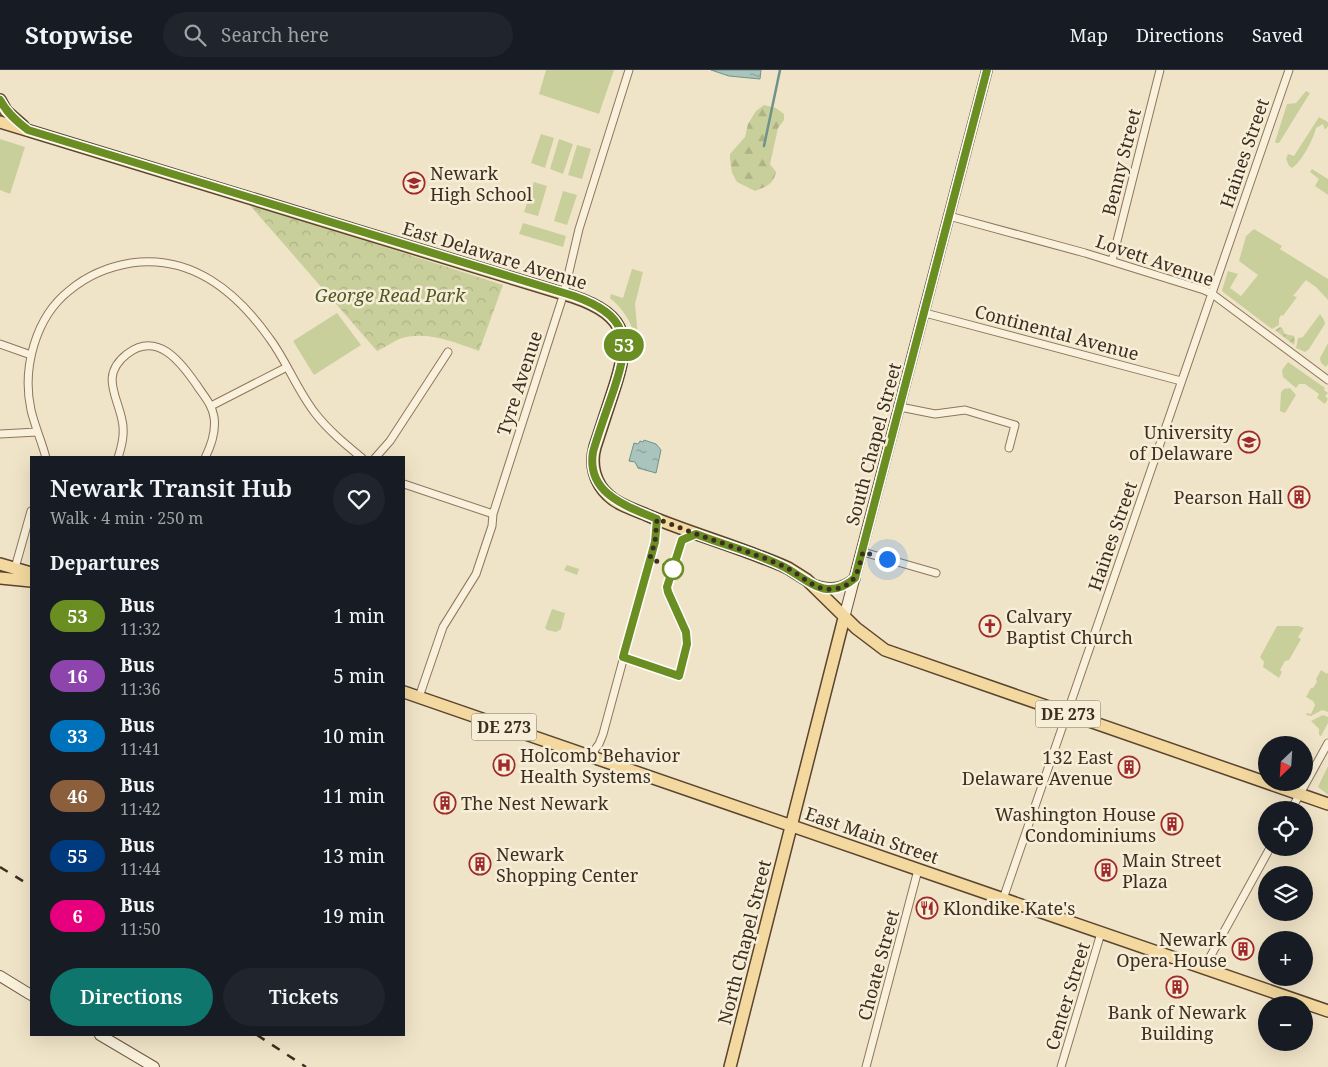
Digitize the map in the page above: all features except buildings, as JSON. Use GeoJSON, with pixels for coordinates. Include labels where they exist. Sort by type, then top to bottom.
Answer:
{"type":"FeatureCollection","features":[{"type":"Feature","properties":{"kind":"main road"},"geometry":{"type":"LineString","coordinates":[[0,100],[6,111],[28,130]]}},
{"type":"Feature","properties":{"kind":"main road","name":"East Delaware Avenue"},"geometry":{"type":"LineString","coordinates":[[0,122],[589,302],[605,311],[617,325],[624,345],[621,368],[593,455],[593,468],[598,482],[617,502],[657,519],[777,563],[800,575],[844,618],[886,650],[1328,804]]}},
{"type":"Feature","properties":{"kind":"main road"},"geometry":{"type":"LineString","coordinates":[[0,564],[30,573]]}},
{"type":"Feature","properties":{"kind":"main road"},"geometry":{"type":"LineString","coordinates":[[0,578],[30,581]]}},
{"type":"Feature","properties":{"kind":"main road","name":"South Chapel Street"},"geometry":{"type":"LineString","coordinates":[[792,826],[844,618]]}},
{"type":"Feature","properties":{"kind":"main road","name":"East Main Street"},"geometry":{"type":"LineString","coordinates":[[405,692],[1328,1011]]}},
{"type":"Feature","properties":{"kind":"main road","name":"North Chapel Street"},"geometry":{"type":"LineString","coordinates":[[730,1067],[792,826]]}},
{"type":"Feature","properties":{"kind":"street","name":"Tyre Avenue"},"geometry":{"type":"LineString","coordinates":[[419,697],[443,627],[465,595],[476,574],[492,526],[493,514],[564,294],[579,229],[629,70]]}},
{"type":"Feature","properties":{"kind":"street","name":"South Chapel Street"},"geometry":{"type":"LineString","coordinates":[[844,618],[863,552],[987,70]]}},
{"type":"Feature","properties":{"kind":"street","name":"Benny Street"},"geometry":{"type":"LineString","coordinates":[[1112,261],[1160,70]]}},
{"type":"Feature","properties":{"kind":"street","name":"Haines Street"},"geometry":{"type":"LineString","coordinates":[[1003,899],[1289,70]]}},
{"type":"Feature","properties":{"kind":"street","name":"Lovett Avenue"},"geometry":{"type":"LineString","coordinates":[[949,216],[1112,261],[1211,293],[1328,380]]}},
{"type":"Feature","properties":{"kind":"street"},"geometry":{"type":"LineString","coordinates":[[45,456],[37,432],[28,393],[28,368],[41,327],[64,294],[84,279],[111,267],[143,261],[159,261],[194,271],[224,289],[246,310],[270,339],[314,412],[339,439],[360,456]]}},
{"type":"Feature","properties":{"kind":"street","name":"Continental Avenue"},"geometry":{"type":"LineString","coordinates":[[925,313],[1181,381]]}},
{"type":"Feature","properties":{"kind":"street"},"geometry":{"type":"LineString","coordinates":[[0,344],[31,355]]}},
{"type":"Feature","properties":{"kind":"street"},"geometry":{"type":"LineString","coordinates":[[119,456],[123,439],[123,429],[112,380],[113,370],[134,349],[144,346],[153,346],[168,352],[178,359],[212,406],[214,418],[213,432],[210,448],[206,456]]}},
{"type":"Feature","properties":{"kind":"street"},"geometry":{"type":"LineString","coordinates":[[378,456],[390,441],[448,352]]}},
{"type":"Feature","properties":{"kind":"street"},"geometry":{"type":"LineString","coordinates":[[212,406],[287,367]]}},
{"type":"Feature","properties":{"kind":"street"},"geometry":{"type":"LineString","coordinates":[[900,406],[935,414],[965,410],[1015,425],[1009,448]]}},
{"type":"Feature","properties":{"kind":"street"},"geometry":{"type":"LineString","coordinates":[[0,434],[37,432]]}},
{"type":"Feature","properties":{"kind":"street"},"geometry":{"type":"LineString","coordinates":[[405,484],[493,514]]}},
{"type":"Feature","properties":{"kind":"street"},"geometry":{"type":"LineString","coordinates":[[15,568],[30,516]]}},
{"type":"Feature","properties":{"kind":"street"},"geometry":{"type":"LineString","coordinates":[[590,756],[599,744],[603,734],[655,542],[657,519]]}},
{"type":"Feature","properties":{"kind":"street"},"geometry":{"type":"LineString","coordinates":[[863,552],[936,573]]}},
{"type":"Feature","properties":{"kind":"street"},"geometry":{"type":"LineString","coordinates":[[811,584],[829,589],[837,589],[848,585],[855,578]]}},
{"type":"Feature","properties":{"kind":"street"},"geometry":{"type":"LineString","coordinates":[[1296,801],[1328,743]]}},
{"type":"Feature","properties":{"kind":"street"},"geometry":{"type":"LineString","coordinates":[[1204,968],[1266,856]]}},
{"type":"Feature","properties":{"kind":"street","name":"Choate Street"},"geometry":{"type":"LineString","coordinates":[[866,1067],[918,870]]}},
{"type":"Feature","properties":{"kind":"street","name":"Center Street"},"geometry":{"type":"LineString","coordinates":[[1061,1067],[1101,933]]}},
{"type":"Feature","properties":{"kind":"street"},"geometry":{"type":"LineString","coordinates":[[0,976],[30,994]]}},
{"type":"Feature","properties":{"kind":"street"},"geometry":{"type":"LineString","coordinates":[[102,1036],[154,1067]]}},
{"type":"Feature","properties":{"kind":"green space"},"geometry":{"type":"Polygon","coordinates":[[[546,70],[614,70],[599,114],[539,94],[546,70]]]}},
{"type":"Feature","properties":{"kind":"green space"},"geometry":{"type":"Polygon","coordinates":[[[1306,91],[1310,93],[1279,143],[1276,143],[1287,104],[1296,103],[1306,91]]]}},
{"type":"Feature","properties":{"kind":"green space"},"geometry":{"type":"Polygon","coordinates":[[[764,105],[776,108],[784,114],[784,120],[778,128],[770,164],[776,172],[775,176],[769,184],[755,191],[737,182],[732,173],[730,154],[745,137],[748,124],[756,111],[764,105]]]}},
{"type":"Feature","properties":{"kind":"green space"},"geometry":{"type":"Polygon","coordinates":[[[1319,117],[1328,122],[1328,126],[1325,130],[1323,124],[1316,128],[1307,150],[1292,168],[1286,159],[1288,154],[1294,156],[1319,117]]]}},
{"type":"Feature","properties":{"kind":"green space"},"geometry":{"type":"Polygon","coordinates":[[[541,134],[554,138],[545,168],[531,163],[541,134]]]}},
{"type":"Feature","properties":{"kind":"green space"},"geometry":{"type":"Polygon","coordinates":[[[0,139],[25,147],[10,194],[0,190],[0,139]]]}},
{"type":"Feature","properties":{"kind":"green space"},"geometry":{"type":"Polygon","coordinates":[[[559,139],[573,144],[563,174],[550,169],[559,139]]]}},
{"type":"Feature","properties":{"kind":"green space"},"geometry":{"type":"Polygon","coordinates":[[[577,145],[591,149],[582,179],[568,175],[577,145]]]}},
{"type":"Feature","properties":{"kind":"green space"},"geometry":{"type":"Polygon","coordinates":[[[1312,169],[1328,179],[1328,195],[1315,186],[1319,179],[1310,172],[1312,169]]]}},
{"type":"Feature","properties":{"kind":"green space"},"geometry":{"type":"Polygon","coordinates":[[[534,182],[547,186],[538,216],[524,212],[534,182]]]}},
{"type":"Feature","properties":{"kind":"green space"},"geometry":{"type":"Polygon","coordinates":[[[563,191],[577,195],[567,225],[554,221],[563,191]]]}},
{"type":"Feature","properties":{"kind":"green space","name":"George Read Park"},"geometry":{"type":"Polygon","coordinates":[[[248,203],[503,285],[479,351],[441,338],[412,336],[402,338],[377,351],[248,203]]]}},
{"type":"Feature","properties":{"kind":"green space"},"geometry":{"type":"Polygon","coordinates":[[[523,223],[566,236],[563,247],[519,234],[523,223]]]}},
{"type":"Feature","properties":{"kind":"green space"},"geometry":{"type":"Polygon","coordinates":[[[1254,229],[1282,246],[1280,249],[1328,279],[1328,300],[1316,287],[1306,280],[1293,296],[1297,297],[1283,316],[1281,315],[1279,325],[1272,329],[1223,292],[1228,271],[1238,274],[1230,288],[1241,296],[1258,275],[1239,261],[1246,236],[1254,229]]]}},
{"type":"Feature","properties":{"kind":"green space"},"geometry":{"type":"Polygon","coordinates":[[[632,269],[643,272],[635,304],[638,336],[635,336],[626,315],[610,298],[611,294],[623,298],[632,269]]]}},
{"type":"Feature","properties":{"kind":"green space"},"geometry":{"type":"Polygon","coordinates":[[[337,313],[361,345],[314,375],[293,341],[337,313]]]}},
{"type":"Feature","properties":{"kind":"green space"},"geometry":{"type":"Polygon","coordinates":[[[1320,314],[1325,324],[1309,349],[1305,352],[1296,348],[1298,338],[1303,337],[1320,314]]]}},
{"type":"Feature","properties":{"kind":"green space"},"geometry":{"type":"Polygon","coordinates":[[[1280,327],[1285,334],[1294,336],[1294,345],[1275,330],[1280,327]]]}},
{"type":"Feature","properties":{"kind":"green space"},"geometry":{"type":"Polygon","coordinates":[[[1328,343],[1328,364],[1326,367],[1321,363],[1320,358],[1328,343]]]}},
{"type":"Feature","properties":{"kind":"green space"},"geometry":{"type":"Polygon","coordinates":[[[1288,362],[1325,388],[1324,390],[1328,393],[1325,396],[1328,399],[1325,404],[1317,398],[1319,394],[1305,384],[1299,384],[1296,388],[1283,377],[1282,370],[1288,362]]]}},
{"type":"Feature","properties":{"kind":"green space"},"geometry":{"type":"Polygon","coordinates":[[[1290,388],[1296,395],[1285,413],[1280,411],[1281,392],[1284,389],[1290,388]]]}},
{"type":"Feature","properties":{"kind":"green space"},"geometry":{"type":"Polygon","coordinates":[[[567,565],[579,569],[577,575],[564,570],[567,565]]]}},
{"type":"Feature","properties":{"kind":"green space"},"geometry":{"type":"Polygon","coordinates":[[[552,609],[565,613],[561,629],[556,632],[545,628],[552,609]]]}},
{"type":"Feature","properties":{"kind":"green space"},"geometry":{"type":"Polygon","coordinates":[[[1277,626],[1299,626],[1304,628],[1298,637],[1301,639],[1289,660],[1285,661],[1280,670],[1282,672],[1279,678],[1263,667],[1264,662],[1260,657],[1277,626]]]}},
{"type":"Feature","properties":{"kind":"green space"},"geometry":{"type":"Polygon","coordinates":[[[1321,670],[1327,674],[1328,672],[1328,712],[1322,710],[1311,716],[1306,715],[1307,713],[1311,714],[1315,705],[1313,701],[1306,697],[1317,682],[1316,679],[1321,670]]]}},
{"type":"Feature","properties":{"kind":"green space"},"geometry":{"type":"Polygon","coordinates":[[[1323,715],[1328,717],[1328,723],[1321,736],[1319,735],[1319,729],[1311,721],[1323,715]]]}},
{"type":"Feature","properties":{"kind":"green space"},"geometry":{"type":"Polygon","coordinates":[[[1328,766],[1328,795],[1318,787],[1328,766]]]}},
{"type":"Feature","properties":{"kind":"water"},"geometry":{"type":"Polygon","coordinates":[[[711,70],[761,70],[760,79],[729,76],[711,70]]]}},
{"type":"Feature","properties":{"kind":"water"},"geometry":{"type":"Polygon","coordinates":[[[644,440],[656,444],[661,450],[656,473],[638,468],[635,462],[629,461],[634,443],[638,444],[644,440]]]}},
{"type":"Feature","properties":{"kind":"waterway"},"geometry":{"type":"LineString","coordinates":[[764,146],[780,70]]}},
{"type":"Feature","properties":{"kind":"railway"},"geometry":{"type":"LineString","coordinates":[[0,867],[30,885]]}},
{"type":"Feature","properties":{"kind":"railway"},"geometry":{"type":"LineString","coordinates":[[259,1036],[306,1067]]}},
{"type":"Feature","properties":{"kind":"bus line","name":"53"},"geometry":{"type":"LineString","coordinates":[[0,100],[6,111],[28,130],[574,296],[605,311],[614,320],[623,340],[624,349],[621,368],[593,452],[593,468],[600,486],[613,499],[657,519],[655,542],[623,657],[679,676],[687,644],[686,632],[667,587],[682,540],[696,534],[777,563],[821,588],[837,589],[848,585],[855,578],[987,70]]}},
{"type":"Feature","properties":{"kind":"place","name":"Newark High School"},"geometry":{"type":"Point","coordinates":[414,183]}},
{"type":"Feature","properties":{"kind":"place","name":"University of Delaware"},"geometry":{"type":"Point","coordinates":[1249,442]}},
{"type":"Feature","properties":{"kind":"place","name":"Pearson Hall"},"geometry":{"type":"Point","coordinates":[1299,497]}},
{"type":"Feature","properties":{"kind":"place","name":"Calvary Baptist Church"},"geometry":{"type":"Point","coordinates":[990,626]}},
{"type":"Feature","properties":{"kind":"place","name":"Holcomb Behavior Health Systems"},"geometry":{"type":"Point","coordinates":[504,765]}},
{"type":"Feature","properties":{"kind":"place","name":"132 East Delaware Avenue"},"geometry":{"type":"Point","coordinates":[1129,767]}},
{"type":"Feature","properties":{"kind":"place","name":"The Nest Newark"},"geometry":{"type":"Point","coordinates":[445,803]}},
{"type":"Feature","properties":{"kind":"place","name":"Washington House Condominiums"},"geometry":{"type":"Point","coordinates":[1172,824]}},
{"type":"Feature","properties":{"kind":"place","name":"Newark Shopping Center"},"geometry":{"type":"Point","coordinates":[480,864]}},
{"type":"Feature","properties":{"kind":"place","name":"Main Street Plaza"},"geometry":{"type":"Point","coordinates":[1106,870]}},
{"type":"Feature","properties":{"kind":"place","name":"Klondike Kate's"},"geometry":{"type":"Point","coordinates":[927,908]}},
{"type":"Feature","properties":{"kind":"place","name":"Newark Opera House"},"geometry":{"type":"Point","coordinates":[1243,949]}},
{"type":"Feature","properties":{"kind":"place","name":"Bank of Newark Building"},"geometry":{"type":"Point","coordinates":[1177,987]}},
{"type":"Feature","properties":{"kind":"route"},"geometry":{"type":"LineString","coordinates":[[673,569],[650,558],[657,531],[657,519],[777,563],[821,588],[837,589],[848,585],[855,578],[863,552],[887,559]]}}]}
